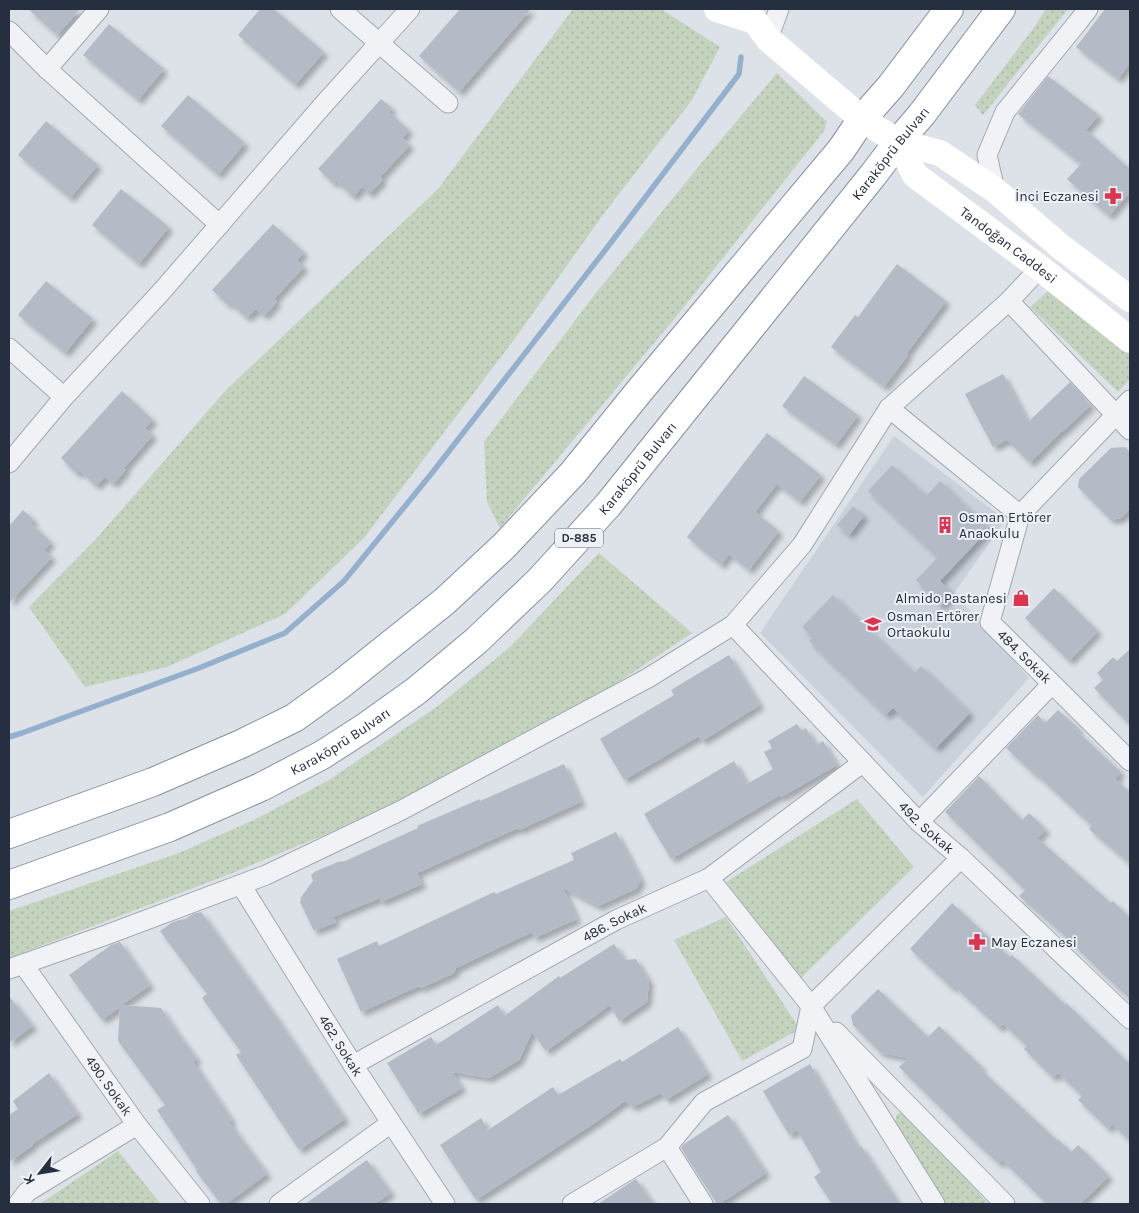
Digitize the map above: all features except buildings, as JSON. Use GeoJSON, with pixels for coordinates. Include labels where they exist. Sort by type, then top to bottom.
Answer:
{"type":"FeatureCollection","features":[{"type":"Feature","properties":{"kind":"highway"},"geometry":{"type":"LineString","coordinates":[[9,834],[153,782],[241,744],[294,718],[340,686],[445,601],[504,546],[573,473],[841,150],[862,120],[891,86],[949,9]]}},
{"type":"Feature","properties":{"kind":"highway","name":"Karaköprü Bulvarı"},"geometry":{"type":"LineString","coordinates":[[9,884],[170,827],[261,787],[322,755],[367,726],[423,685],[476,640],[540,580],[608,505],[922,114],[1001,9]]}},
{"type":"Feature","properties":{"kind":"main road"},"geometry":{"type":"LineString","coordinates":[[717,9],[756,22],[768,39],[862,120],[898,142],[940,153],[995,190],[1061,247],[1130,299]]}},
{"type":"Feature","properties":{"kind":"main road","name":"Tandoğan Caddesi"},"geometry":{"type":"LineString","coordinates":[[898,142],[915,175],[1040,268],[1130,340]]}},
{"type":"Feature","properties":{"kind":"street"},"geometry":{"type":"LineString","coordinates":[[47,69],[99,9]]}},
{"type":"Feature","properties":{"kind":"street"},"geometry":{"type":"LineString","coordinates":[[340,9],[448,103]]}},
{"type":"Feature","properties":{"kind":"street"},"geometry":{"type":"LineString","coordinates":[[9,464],[64,397],[162,291],[324,104],[410,9]]}},
{"type":"Feature","properties":{"kind":"street"},"geometry":{"type":"LineString","coordinates":[[768,39],[780,9]]}},
{"type":"Feature","properties":{"kind":"street"},"geometry":{"type":"LineString","coordinates":[[995,190],[987,156],[1005,112],[1088,9]]}},
{"type":"Feature","properties":{"kind":"street"},"geometry":{"type":"LineString","coordinates":[[9,31],[47,69],[220,225]]}},
{"type":"Feature","properties":{"kind":"street"},"geometry":{"type":"LineString","coordinates":[[16,967],[266,875],[400,811],[648,678],[733,625],[802,545],[889,408],[1008,301],[1040,268]]}},
{"type":"Feature","properties":{"kind":"street"},"geometry":{"type":"LineString","coordinates":[[1008,301],[1130,430]]}},
{"type":"Feature","properties":{"kind":"street"},"geometry":{"type":"LineString","coordinates":[[9,348],[64,397]]}},
{"type":"Feature","properties":{"kind":"street"},"geometry":{"type":"LineString","coordinates":[[889,408],[1020,515],[1130,400]]}},
{"type":"Feature","properties":{"kind":"street","name":"484. Sokak"},"geometry":{"type":"LineString","coordinates":[[1020,515],[990,622],[1130,761]]}},
{"type":"Feature","properties":{"kind":"street","name":"492. Sokak"},"geometry":{"type":"LineString","coordinates":[[733,625],[919,822],[961,858],[1130,1019]]}},
{"type":"Feature","properties":{"kind":"street"},"geometry":{"type":"LineString","coordinates":[[919,822],[1052,684]]}},
{"type":"Feature","properties":{"kind":"street","name":"486. Sokak"},"geometry":{"type":"LineString","coordinates":[[353,1065],[616,920],[709,878],[854,769],[861,761]]}},
{"type":"Feature","properties":{"kind":"street"},"geometry":{"type":"LineString","coordinates":[[572,1204],[667,1147],[704,1102],[802,1049],[811,1006],[961,858]]}},
{"type":"Feature","properties":{"kind":"street"},"geometry":{"type":"LineString","coordinates":[[709,878],[811,1006],[1005,1204]]}},
{"type":"Feature","properties":{"kind":"street","name":"462. Sokak"},"geometry":{"type":"LineString","coordinates":[[241,885],[353,1065],[445,1204]]}},
{"type":"Feature","properties":{"kind":"street","name":"490. Sokak"},"geometry":{"type":"LineString","coordinates":[[16,967],[200,1204]]}},
{"type":"Feature","properties":{"kind":"street"},"geometry":{"type":"LineString","coordinates":[[811,1006],[935,1204]]}},
{"type":"Feature","properties":{"kind":"street"},"geometry":{"type":"LineString","coordinates":[[279,1204],[391,1123]]}},
{"type":"Feature","properties":{"kind":"street"},"geometry":{"type":"LineString","coordinates":[[18,1204],[27,1192],[137,1125]]}},
{"type":"Feature","properties":{"kind":"street"},"geometry":{"type":"LineString","coordinates":[[667,1147],[703,1204]]}},
{"type":"Feature","properties":{"kind":"shaded area","name":"Osman Ertörer Ortaokulu"},"geometry":{"type":"Polygon","coordinates":[[[894,436],[1006,520],[954,593],[1029,678],[923,797],[760,633],[894,436]]]}},
{"type":"Feature","properties":{"kind":"green space"},"geometry":{"type":"Polygon","coordinates":[[[573,9],[661,9],[720,47],[692,100],[605,212],[516,337],[364,538],[285,614],[167,667],[85,687],[29,607],[97,538],[226,390],[438,189],[573,9]]]}},
{"type":"Feature","properties":{"kind":"green space"},"geometry":{"type":"Polygon","coordinates":[[[1046,9],[1068,9],[983,115],[975,105],[1046,9]]]}},
{"type":"Feature","properties":{"kind":"green space"},"geometry":{"type":"Polygon","coordinates":[[[777,73],[827,122],[824,131],[679,313],[500,528],[487,502],[484,442],[592,298],[777,73]]]}},
{"type":"Feature","properties":{"kind":"green space"},"geometry":{"type":"Polygon","coordinates":[[[1055,285],[1130,343],[1130,379],[1118,392],[1030,307],[1055,285]]]}},
{"type":"Feature","properties":{"kind":"green space"},"geometry":{"type":"Polygon","coordinates":[[[599,553],[692,633],[614,685],[464,769],[329,833],[225,876],[9,958],[9,911],[179,853],[256,819],[329,780],[438,706],[510,647],[599,553]]]}},
{"type":"Feature","properties":{"kind":"green space"},"geometry":{"type":"Polygon","coordinates":[[[857,799],[914,867],[801,978],[726,882],[857,799]]]}},
{"type":"Feature","properties":{"kind":"green space"},"geometry":{"type":"Polygon","coordinates":[[[726,917],[800,1029],[742,1061],[674,940],[726,917]]]}},
{"type":"Feature","properties":{"kind":"green space"},"geometry":{"type":"Polygon","coordinates":[[[905,1112],[989,1204],[945,1204],[893,1130],[897,1114],[905,1112]]]}},
{"type":"Feature","properties":{"kind":"green space"},"geometry":{"type":"Polygon","coordinates":[[[118,1151],[161,1204],[40,1204],[118,1151]]]}},
{"type":"Feature","properties":{"kind":"waterway"},"geometry":{"type":"LineString","coordinates":[[9,737],[199,668],[285,633],[344,581],[432,473],[739,74],[741,57]]}},
{"type":"Feature","properties":{"kind":"place","name":"İnci Eczanesi"},"geometry":{"type":"Point","coordinates":[1113,196]}},
{"type":"Feature","properties":{"kind":"place","name":"Osman Ertörer Anaokulu"},"geometry":{"type":"Point","coordinates":[945,525]}},
{"type":"Feature","properties":{"kind":"place","name":"Almido Pastanesi"},"geometry":{"type":"Point","coordinates":[1021,598]}},
{"type":"Feature","properties":{"kind":"place","name":"Osman Ertörer Ortaokulu"},"geometry":{"type":"Point","coordinates":[873,624]}},
{"type":"Feature","properties":{"kind":"place","name":"May Eczanesi"},"geometry":{"type":"Point","coordinates":[977,942]}}]}
